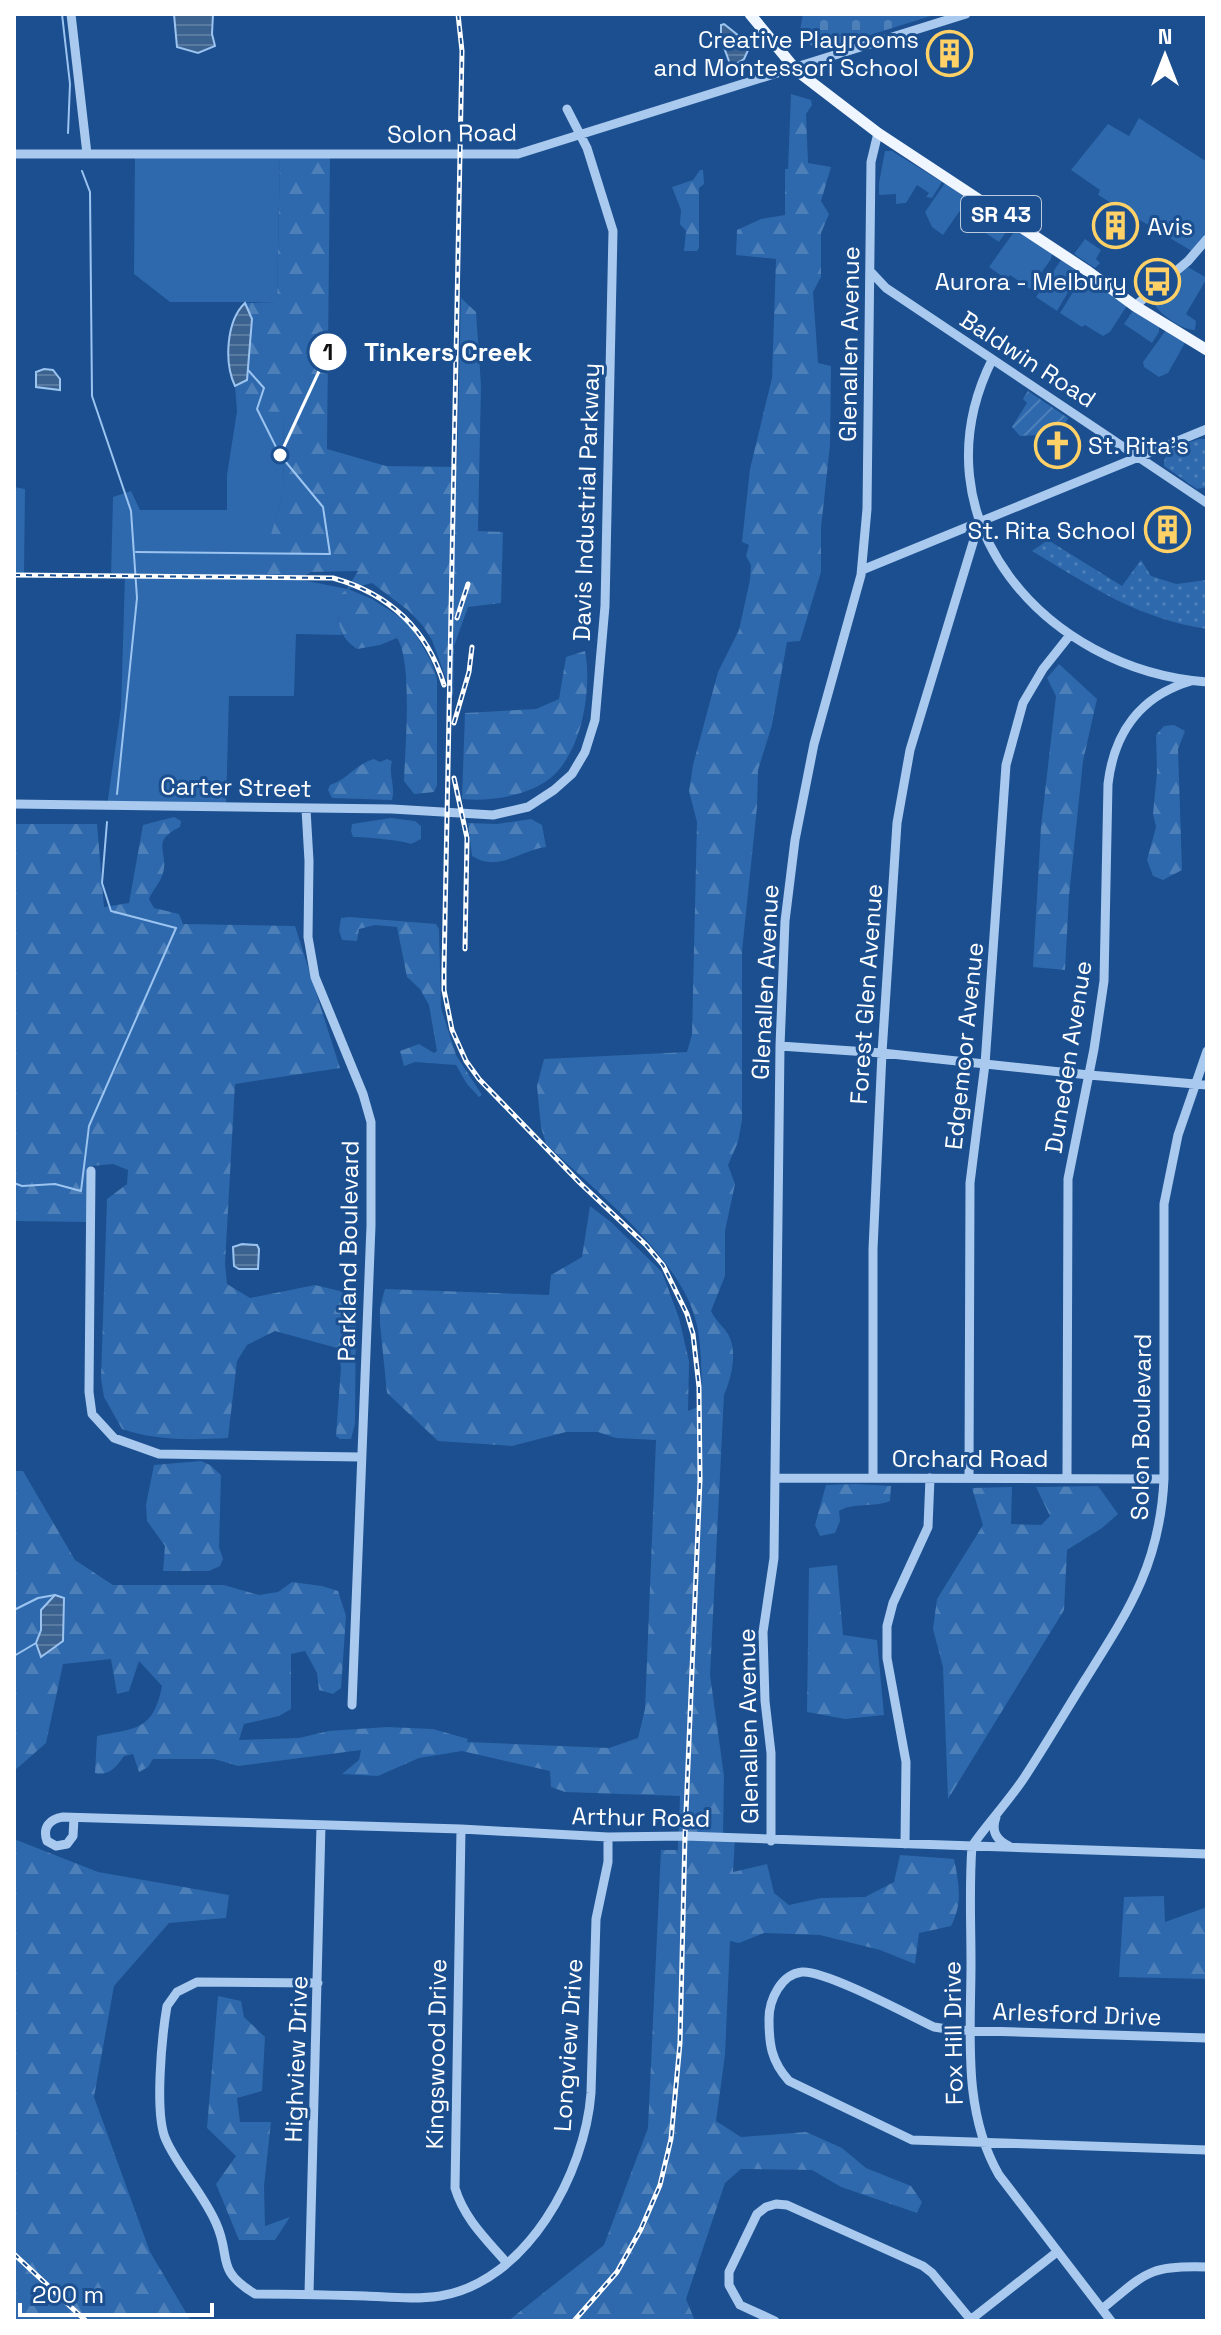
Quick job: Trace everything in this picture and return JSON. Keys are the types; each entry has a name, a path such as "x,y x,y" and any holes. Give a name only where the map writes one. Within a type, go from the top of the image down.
{"main road":[{"name":"SR 43","path":"750,14 793,67 878,133 1135,306 1207,350"}],"street":[{"path":"71,14 87,154"},
{"name":"Solon Road","path":"14,154 518,154 966,14"},
{"name":"Davis Industrial Parkway","path":"458,812 493,815 528,807 554,790 572,774 585,752 595,720 605,606 613,231 582,136 567,109"},
{"name":"Glenallen Avenue","path":"771,1841 771,1753 765,1701 763,1632 774,1558 780,1046 785,921 795,840 814,744 862,570 867,509 871,162 878,133"},
{"path":"1135,306 1173,274 1207,239"},
{"name":"Baldwin Road","path":"870,271 886,288 1207,503"},
{"path":"992,360 975,401 968,432 967,464 979,523 997,557 1041,611 1070,635 1106,657 1130,667 1207,682"},
{"path":"862,570 1207,429"},
{"name":"Forest Glen Avenue","path":"873,1478 873,1249 897,823 910,750 979,523"},
{"name":"Edgemoor Avenue","path":"969,1477 970,1183 985,1064 1006,765 1023,703 1070,635"},
{"name":"Duneden Avenue","path":"1067,1477 1068,1179 1104,981 1111,758 1121,736 1137,714 1174,686 1191,681"},
{"name":"Carter Street","path":"14,804 458,812"},
{"name":"Parkland Boulevard","path":"306,809 308,937 315,977 363,1094 371,1122 371,1226 352,1705"},
{"path":"780,1046 1202,1084"},
{"name":"Solon Boulevard","path":"972,1846 1023,1779 1134,1601 1158,1537 1164,1479 1164,1204 1178,1135 1202,1084 1207,1051"},
{"path":"91,1171 89,1392 92,1414 114,1438 159,1454 361,1457"},
{"name":"Orchard Road","path":"776,1478 1164,1479"},
{"path":"905,1844 906,1762 887,1658 887,1626 898,1590 928,1527 930,1478"},
{"path":"997,1813 994,1833 998,1840 1016,1849"},
{"name":"Arthur Road","path":"74,1818 1207,1854"},
{"name":"Highview Drive","path":"309,2294 321,1825"},
{"name":"Kingswood Drive","path":"461,1829 455,2188 469,2220 506,2262"},
{"name":"Longview Drive","path":"318,1983 197,1982 177,1992 167,2006 162,2061 161,2114 164,2136 218,2226 224,2260 230,2274 255,2294 410,2298 441,2296 466,2288 506,2262 535,2232 562,2196 583,2143 589,2119 596,1919 608,1862 608,1837"},
{"name":"Fox Hill Drive","path":"972,1846 971,2031 975,2115 999,2175 1111,2321"},
{"name":"Arlesford Drive","path":"984,2143 912,2140 789,2081 779,2071 769,2048 769,2008 773,1996 791,1976 803,1972 825,1976 934,2027 971,2031 1207,2038"},
{"path":"984,2143 1207,2150"},
{"path":"775,2321 740,2305 729,2285 729,2272 757,2214 776,2204 787,2205 923,2266 970,2320 1057,2252"},
{"path":"1102,2309 1156,2269 1207,2267"}],"green space":[{"path":"803,14 937,14 819,51 799,36"},
{"path":"791,94 811,100 812,105 806,114 808,163 831,167 821,201 829,214 821,233 821,277 813,292 818,363 831,366 830,445 821,528 821,572 800,641 787,642 772,725 758,770 742,951 742,1120 738,1142 728,1165 735,1184 725,1231 725,1276 711,1311 728,1334 733,1352 731,1374 724,1395 710,1675 724,1776 723,1838 735,1839 733,1872 767,1864 774,1893 789,1905 821,1898 865,1897 894,1882 900,1855 954,1859 959,1893 951,1926 919,1933 915,1964 880,1950 820,1935 764,1933 739,1943 730,1941 725,2055 716,2121 741,2137 806,2132 842,2148 866,2168 911,2186 922,2202 917,2213 841,2187 812,2170 741,2169 725,2183 686,2299 695,2321 508,2321 604,2245 648,2128 661,1850 678,1850 680,1796 565,1792 551,1787 550,1771 462,1751 419,1758 378,1776 342,1774 359,1760 361,1750 238,1766 214,1759 153,1759 148,1767 139,1772 133,1754 124,1756 109,1772 95,1773 97,1736 141,1725 154,1712 162,1686 139,1661 129,1691 117,1694 111,1659 63,1664 46,1743 14,1771 14,1471 23,1471 75,1560 113,1585 224,1585 259,1595 278,1592 292,1582 338,1591 346,1616 341,1688 333,1694 319,1690 317,1673 305,1651 291,1654 291,1709 279,1716 244,1724 239,1740 299,1738 329,1731 387,1727 433,1729 468,1739 467,1742 609,1748 638,1738 645,1709 656,1440 616,1438 598,1432 566,1432 512,1446 438,1441 387,1393 380,1307 385,1289 549,1295 551,1275 582,1257 590,1206 662,1272 679,1318 689,1361 688,1411 702,1405 699,1336 694,1314 683,1290 630,1222 546,1144 537,1086 544,1059 687,1052 692,1034 697,822 689,791 718,672 739,630 750,580 751,565 746,556 749,545 742,542 750,469 772,378 776,259 736,255 737,230 761,219 785,215 785,169 788,169","holes":["41,1610 64,1633 42,1656 36,1643 41,1630"]},
{"path":"1139,118 1207,162 1207,234 1195,253 1098,195 1100,190 1071,170 1108,124 1129,136"},
{"path":"885,151 892,151 942,182 932,198 926,197 929,193 917,185 906,203 896,204 896,194 879,195"},
{"path":"135,154 280,154 277,302 170,302 134,274"},
{"path":"280,154 330,155 327,449 386,466 457,467 461,298 476,312 481,386 478,531 503,532 501,603 468,607 454,646 453,698 432,640 409,611 372,583 348,589 372,599 409,623 431,661 437,679 437,785 434,792 414,794 404,781 407,685 397,638 357,649 342,633 339,596 358,571 259,576 283,493 284,412 237,411 235,386 247,380 252,319 245,303 277,302"},
{"path":"703,170 704,184 699,188 699,248 697,251 684,251 686,231 680,224 681,210 672,187 693,180"},
{"path":"945,183 968,199 943,235 932,227 925,212"},
{"path":"970,202 1009,228 999,242 960,216"},
{"path":"1016,229 1052,254 1030,289 1010,275 1006,279 989,267"},
{"path":"1085,239 1101,250 1096,259 1100,263 1095,268 1074,254"},
{"path":"1061,260 1078,275 1057,311 1036,297"},
{"path":"1188,267 1207,278 1186,314 1196,321 1195,330 1172,321 1154,304 1156,295"},
{"path":"1083,276 1128,304 1110,332 1103,336 1060,313"},
{"path":"1134,309 1159,326 1152,343 1124,324"},
{"path":"1166,330 1185,343 1168,373 1159,377 1144,367 1143,362"},
{"path":"1028,391 1068,418 1065,424 1050,423 1039,435 1020,436 1012,427 1027,403 1023,399"},
{"path":"237,411 284,411 283,493 260,575 304,576 303,580 347,589 338,617 342,635 296,634 294,696 229,696 226,808 107,806 121,708 125,576 111,576 113,497 131,491 140,510 227,510 227,475"},
{"path":"1199,439 1207,439 1207,487 1197,489 1164,466 1171,451"},
{"path":"14,487 25,489 24,575 14,575"},
{"path":"1048,540 1122,586 1141,560 1151,576 1176,584 1207,580 1207,629 1159,618 1137,609 1032,551"},
{"path":"585,651 587,681 583,716 565,762 546,781 524,792 486,799 462,799 465,713 536,709 559,699 566,657"},
{"path":"1059,664 1097,699 1083,761 1065,970 1033,967 1041,827 1056,696 1047,678"},
{"path":"1174,725 1185,731 1178,749 1182,870 1163,880 1153,876 1147,860 1156,827 1153,814 1157,772 1156,735 1164,726"},
{"path":"374,759 392,761 392,800 332,798 328,790 330,785"},
{"path":"174,817 181,821 180,827 170,832 163,843 164,868 149,899 154,908 179,914 183,924 295,926 340,1068 235,1084 225,1264 227,1284 250,1298 315,1285 356,1295 355,1424 351,1439 336,1436 341,1367 337,1348 275,1331 247,1345 237,1361 228,1438 161,1438 122,1429 104,1397 101,1378 107,1199 127,1184 128,1170 113,1164 91,1166 91,1222 14,1221 14,824 97,824 104,907 129,903 143,825"},
{"path":"391,818 415,821 421,826 421,839 411,844 353,837 352,824"},
{"path":"531,819 542,825 546,847 500,861 481,861 472,856 468,823 497,824"},
{"path":"341,918 436,924 439,929 441,1008 456,1055 482,1095 479,1097 467,1084 456,1065 415,1062 404,1066 400,1051 419,1044 434,1053 437,1051 429,1005 420,989 407,977 397,927 375,925 359,929 357,941 342,940 339,930"},
{"path":"201,1461 221,1475 219,1547 223,1559 220,1566 209,1571 163,1571 165,1546 147,1521 146,1505 154,1465"},
{"path":"826,1485 891,1486 890,1501 839,1511 840,1521 835,1533 820,1536 815,1525"},
{"path":"1098,1486 1118,1514 1067,1550 1064,1610 948,1799 943,1667 933,1629 937,1599 983,1525 972,1488 1012,1487 1011,1524 1041,1525 1050,1516 1036,1487"},
{"path":"837,1565 843,1635 877,1640 884,1715 845,1719 807,1712 809,1568"},
{"path":"14,1839 98,1872 229,1895 226,1918 169,1923 114,1986 94,2097 150,2252 191,2321 14,2321"},
{"path":"1164,1896 1165,1922 1207,1907 1207,1979 1119,1977 1124,1897"},
{"path":"218,1996 241,2001 244,2017 265,2037 262,2091 237,2098 240,2122 271,2122 264,2186 265,2226 290,2217 275,2240 239,2240 216,2184 236,2156 207,2128"}],"shaded area":[{"path":"174,14 213,14 215,46 198,53 177,47"},
{"path":"724,24 749,48 744,59 734,65 730,64 721,39 721,25"},
{"path":"245,303 252,319 247,380 235,386 229,366 229,343 234,320"},
{"path":"53,370 60,379 60,390 36,387 36,372"},
{"path":"257,1245 258,1269 234,1266 233,1247"},
{"path":"55,1595 64,1598 63,1641 41,1657 36,1643 41,1630 41,1610"}],"waterway":[{"path":"62,14 70,84 68,133"},
{"path":"82,171 90,192 92,396 131,511 137,598 117,794"},
{"path":"136,552 330,554 323,507 280,455 257,409 264,388 248,370"},
{"path":"14,1183 22,1186 55,1184 81,1191 89,1126 176,928 111,911 102,883 107,822"},
{"path":"14,1610 38,1598 55,1595"},
{"path":"14,1656 36,1643"}],"railway":[{"path":"458,14 462,51 444,990 452,1030 466,1061 479,1079 663,1265 687,1314 693,1334 699,1387 700,1480 680,2043 671,2139 660,2185 641,2229 617,2272 574,2321"},
{"path":"14,575 333,578 372,594 404,616 428,647 444,685"},
{"path":"457,618 468,584"},
{"path":"454,723 469,672 472,647"},
{"path":"454,778 467,838 465,949"},
{"path":"14,2254 86,2321"}],"place":[{"name":"Creative Playrooms and Montessori School","path":"950,53"},
{"name":"Avis","path":"1116,226"},
{"name":"Aurora - Melbury","path":"1158,281"},
{"name":"St. Rita's","path":"1057,445"},
{"name":"Tinkers Creek","path":"280,455"},
{"name":"St. Rita School","path":"1167,530"}]}
